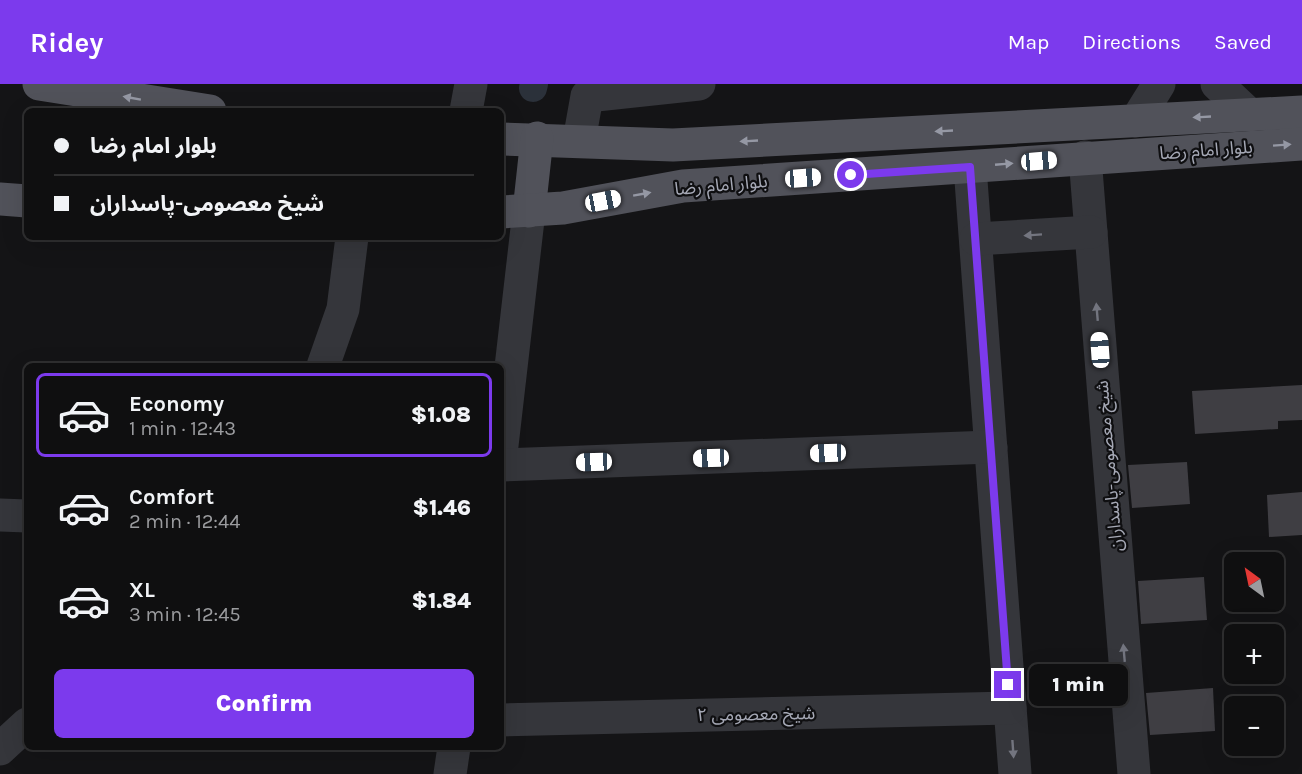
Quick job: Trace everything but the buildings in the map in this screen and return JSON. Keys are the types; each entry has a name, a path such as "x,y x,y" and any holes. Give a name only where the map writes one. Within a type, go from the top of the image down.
{"main road":[{"path":"39,84 191,108"},
{"name":"بلوار امام رضا","path":"504,139 537,138 673,145 1302,111"},
{"path":"515,212 537,138"},
{"name":"بلوار امام رضا","path":"515,212 563,208 683,186 1302,144"},
{"path":"0,199 24,201"}],"street":[{"path":"467,108 471,84"},
{"path":"579,141 589,90 699,84"},
{"path":"1136,121 1159,84"},
{"path":"1217,84 1250,115"},
{"name":"شیخ معصومی-پاسداران","path":"1085,157 1134,774"},
{"path":"970,167 1015,774"},
{"path":"504,402 515,212"},
{"path":"976,239 1091,232"},
{"path":"323,363 343,309 352,240"},
{"path":"504,465 991,447"},
{"path":"0,515 24,516"},
{"name":"شیخ معصومی ٢","path":"504,720 1010,708"},
{"path":"0,749 24,727"},
{"path":"450,774 454,750"}],"waterway":[{"path":"533,88 534,84"}],"route":[{"path":"851,175 970,167 1008,685"}]}
